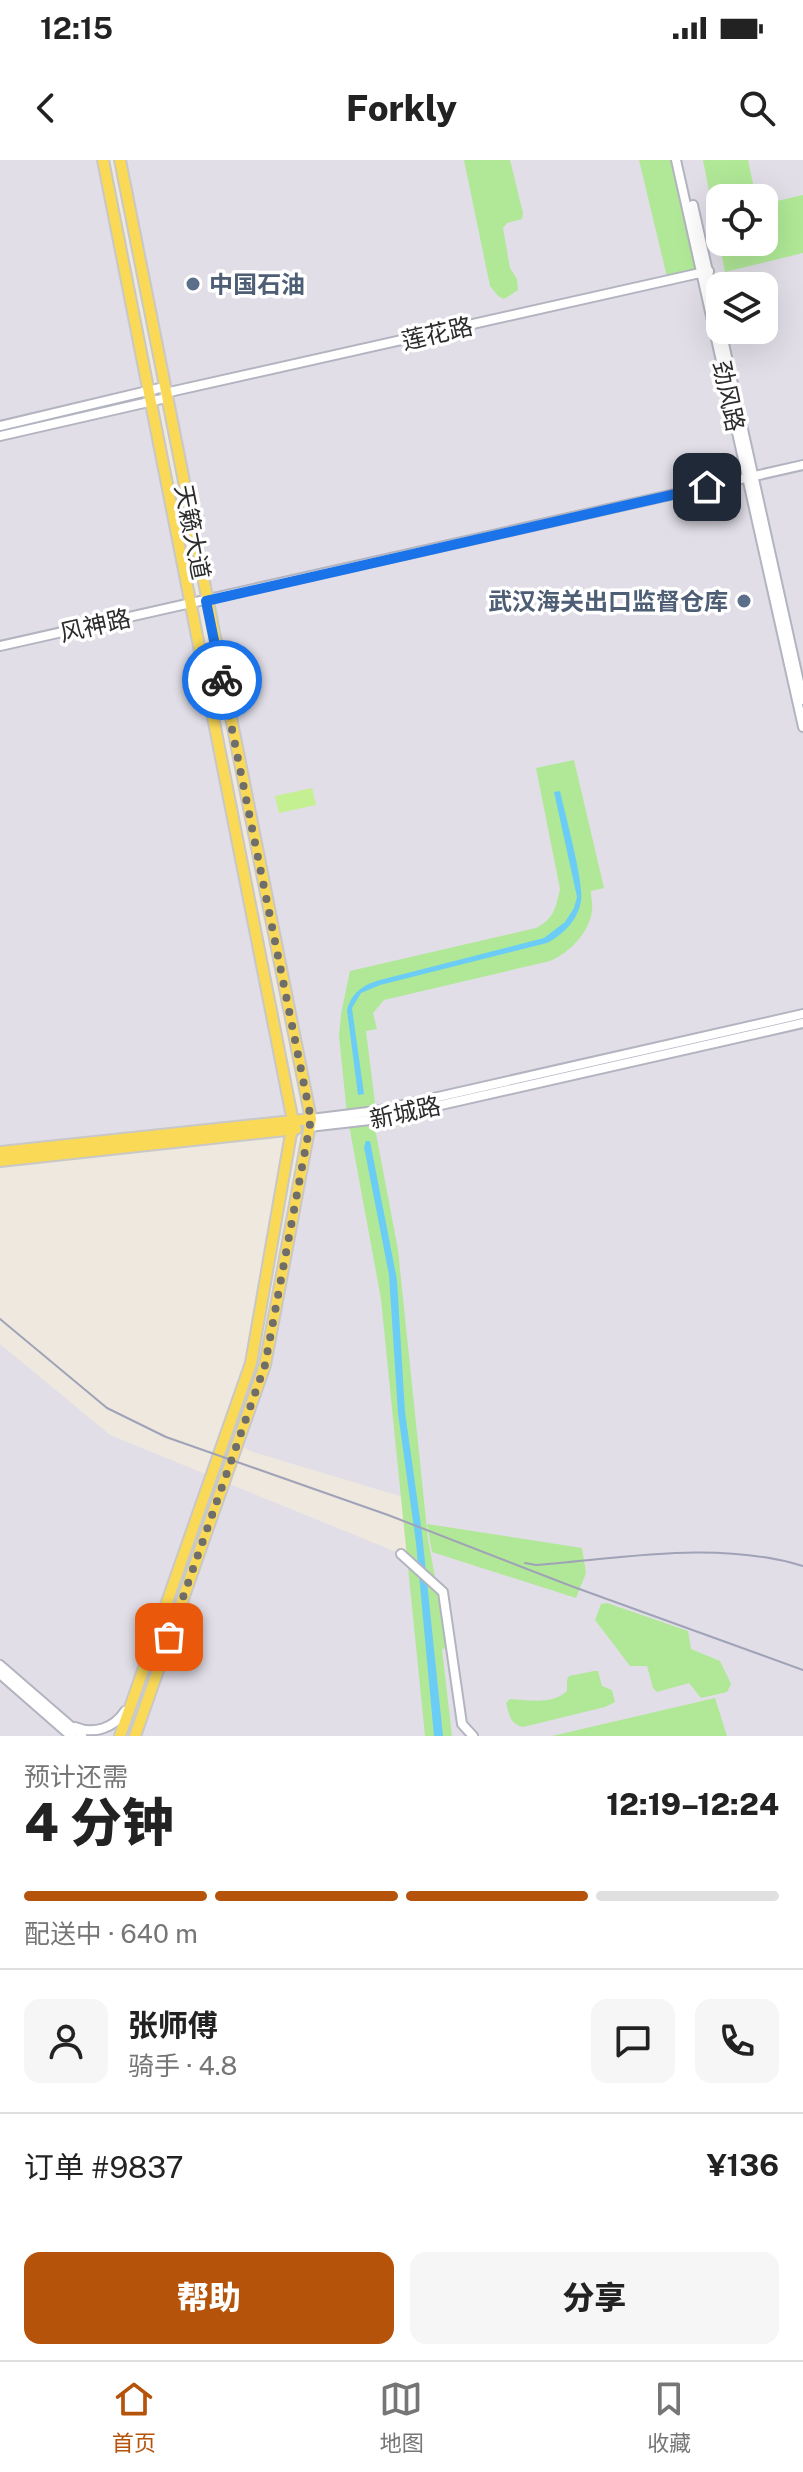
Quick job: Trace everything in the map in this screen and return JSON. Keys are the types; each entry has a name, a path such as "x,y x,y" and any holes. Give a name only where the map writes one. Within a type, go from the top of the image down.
{"main road":[{"name":"天籁大道","path":"103,160 293,1126 251,1363 120,1736"},
{"name":"天籁大道","path":"120,160 310,1123 265,1365 135,1736"},
{"name":"新城路","path":"0,1161 310,1123"},
{"name":"新城路","path":"0,1152 293,1126"}],"street":[{"name":"劲风路","path":"679,160 706,272"},
{"name":"莲花路","path":"0,426 165,393 706,272"},
{"name":"劲风路","path":"721,344 803,727"},
{"name":"劲风路","path":"723,344 749,478 803,700"},
{"name":"莲花路","path":"0,436 150,396"},
{"name":"风神路","path":"0,646 803,465"},
{"name":"新城路","path":"310,1123 389,1108 803,1014"},
{"name":"新城路","path":"310,1123 379,1119 803,1023"},
{"path":"401,1554 443,1592 462,1724 473,1736"},
{"path":"0,1665 82,1736"},
{"path":"0,1674 71,1736"},
{"path":"66,1722 80,1730 109,1727 121,1718 132,1700"}],"shaded area":[{"path":"0,160 103,160 149,391 0,426"},
{"path":"119,160 803,160 803,1736 0,1736 0,1344 110,1435 401,1554 409,1561 428,1539 423,1503 237,1445 265,1365 311,1119"},
{"path":"152,401 293,1122 0,1152 0,436"}],"green space":[{"path":"464,160 510,160 523,213 522,219 507,223 503,228 510,268 517,279 518,290 504,299 490,286"},
{"path":"639,160 676,160 703,272 668,281"},
{"path":"703,160 748,160 753,184 708,184"},
{"path":"803,195 803,253 725,272 722,256 778,256 778,201"},
{"path":"574,760 604,888 591,891 592,911 582,934 564,953 550,961 384,1000 373,1013 377,1029 366,1031 376,1111 372,1112 398,1250 428,1539 448,1648 442,1649 452,1736 425,1736 381,1299 347,1114 339,1036 341,1014 350,971 536,928 547,921 560,889 536,768"},
{"path":"312,788 316,805 279,813 275,796"},
{"path":"427,1524 582,1548 586,1573 576,1598 432,1552"},
{"path":"607,1603 688,1631 691,1649 720,1661 731,1684 727,1692 701,1698 689,1683 657,1692 647,1666 630,1666 595,1620 601,1604"},
{"path":"598,1671 602,1686 612,1690 615,1702 523,1727 511,1718 506,1703 510,1699 540,1701 554,1698 567,1691 569,1676"},
{"path":"715,1698 727,1736 552,1736"}],"water":[{"path":"560,791 581,892 579,908 573,920 547,943 380,985 361,993 352,1008 364,1094 358,1095 347,1010 359,990 380,980 544,938 565,922 577,897 554,792"},
{"path":"366,1141 370,1141 397,1280 405,1412 422,1533 443,1736 434,1736 416,1543 398,1413 389,1275 364,1147"}],"railway":[{"path":"0,1319 107,1408 166,1437 388,1515 571,1586 803,1670"},
{"path":"525,1563 536,1565 704,1552 770,1558 803,1566"}],"way so far":[{"path":"169,1637 265,1365 311,1119 222,680"}],"place":[{"name":"中国石油","path":"193,284"},
{"name":"武汉海关出口监督仓库","path":"744,601"}],"route":[{"path":"222,680 206,601 707,487"}]}
